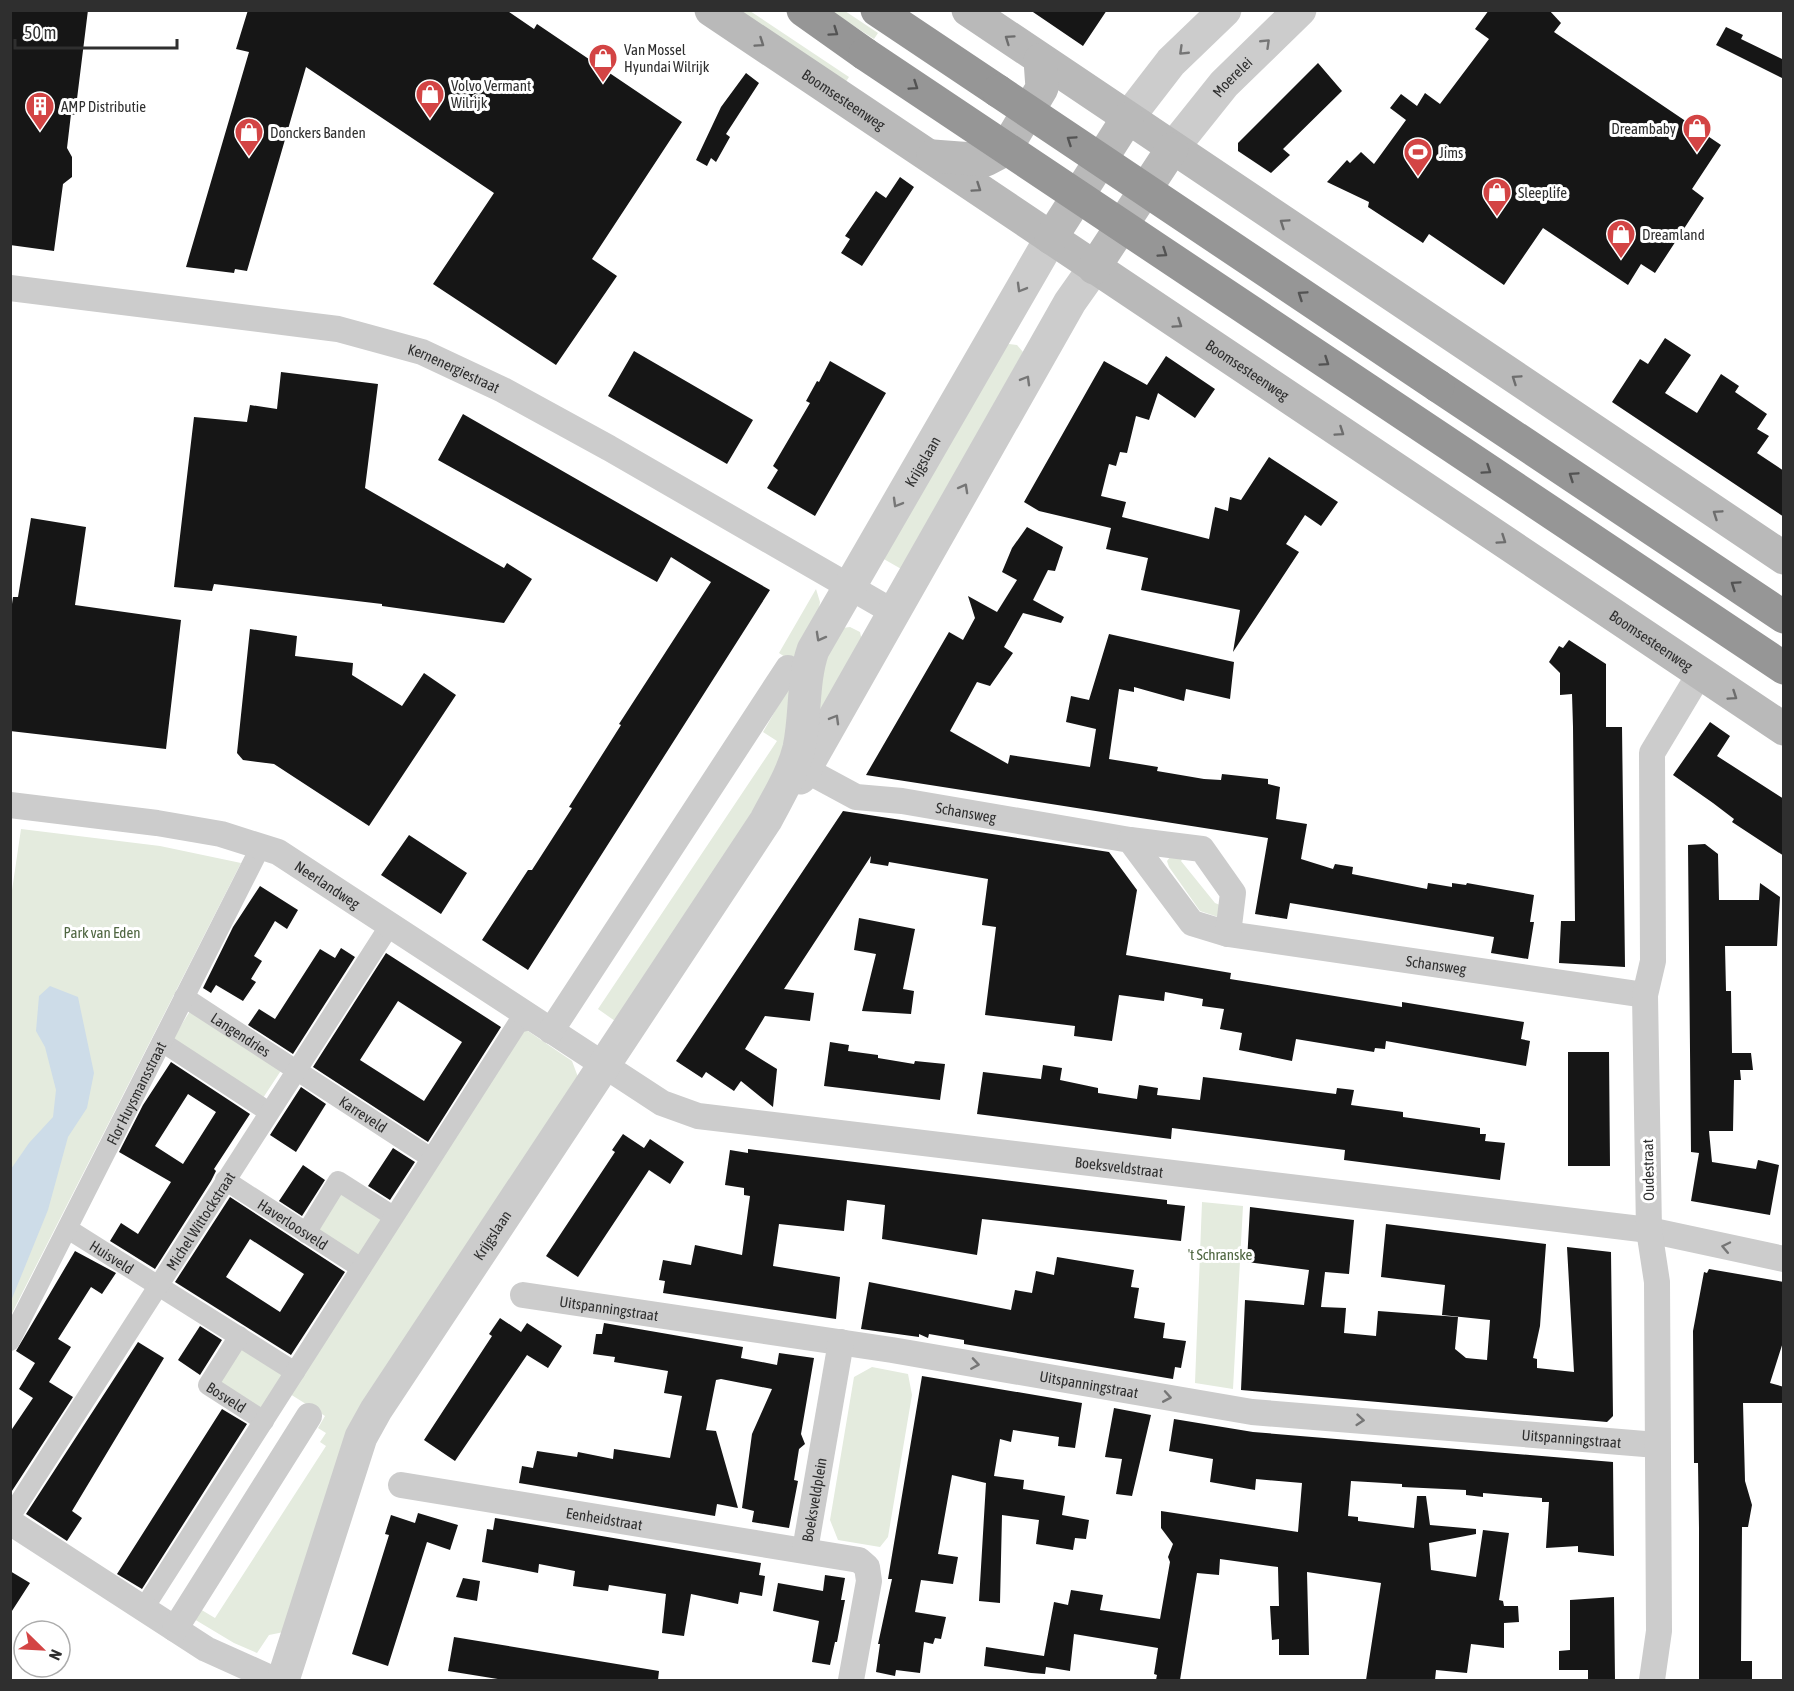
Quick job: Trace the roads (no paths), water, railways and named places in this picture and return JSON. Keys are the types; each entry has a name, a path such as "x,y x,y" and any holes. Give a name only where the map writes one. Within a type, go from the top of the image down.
{"highway":[{"path":"803,10 865,54 1784,669"},
{"path":"883,14 1784,617"}],"main road":[{"name":"Boomsesteenweg","path":"711,10 1784,729"},
{"path":"968,10 1784,558"},
{"path":"928,155 964,160 986,160 1005,150 1042,88 1044,79 1040,60"},
{"name":"Krijgslaan","path":"1051,238 1127,118"},
{"name":"Krijgslaan","path":"1094,268 1172,149"}],"street":[{"path":"1127,118 1172,62 1225,10"},
{"name":"Moerelei","path":"1172,149 1224,84 1300,10"},
{"name":"Krijgslaan","path":"766,820 788,776 798,748 807,668 813,650 1051,238"},
{"name":"Krijgslaan","path":"283,1680 362,1437 376,1410 766,820 806,770 1070,303 1094,268"},
{"name":"Kernenergiestraat","path":"10,288 338,329 422,352 503,390 600,442 895,613"},
{"path":"144,1608 518,1023 542,1025 788,668"},
{"name":"Oudestraat","path":"1652,1680 1659,1631 1656,1282 1649,1230 1645,995 1653,962 1652,753 1700,673"},
{"name":"Schansweg","path":"806,770 856,797 902,801 1130,840 1202,849 1233,893 1228,934"},
{"name":"Neerlandweg","path":"10,805 157,823 221,834 278,852 603,1065"},
{"name":"Schansweg","path":"1130,840 1192,923 1228,934 1645,995"},
{"name":"Flor Huysmansstraat","path":"10,1341 261,846"},
{"name":"Michel Wittockstraat","path":"10,1517 157,1284 390,925"},
{"name":"Langendries","path":"184,997 297,1070"},
{"path":"162,1042 269,1112"},
{"name":"Boeksveldstraat","path":"603,1065 662,1103 698,1116 1201,1174 1649,1230 1784,1259"},
{"name":"Karreveld","path":"297,1070 431,1158"},
{"name":"Haverloosveld","path":"225,1180 361,1268"},
{"path":"306,1233 338,1181 393,1216"},
{"name":"Huisveld","path":"68,1229 157,1284"},
{"path":"157,1284 295,1372"},
{"name":"Uitspanningstraat","path":"523,1295 917,1354 1252,1412 1657,1445"},
{"name":"Bosveld","path":"239,1336 208,1385 264,1421"},
{"name":"Boeksveldplein","path":"841,1342 806,1550 859,1560 867,1566 869,1581 851,1680"},
{"path":"175,1629 309,1416"},
{"name":"Eenheidstraat","path":"401,1485 806,1550"},
{"path":"10,1522 221,1657 275,1680"}],"water":[{"path":"50,986 78,997 94,1073 87,1108 68,1137 48,1210 11,1301 11,1169 29,1143 53,1117 56,1090 45,1047 36,1031 39,996"}],"place":[{"name":"Van Mossel Hyundai Wilrijk","path":"603,84"},
{"name":"Volvo Vermant Wilrijk","path":"430,120"},
{"name":"AMP Distributie","path":"40,132"},
{"name":"Dreambaby","path":"1697,154"},
{"name":"Donckers Banden","path":"249,158"},
{"name":"Jims","path":"1418,178"},
{"name":"Sleeplife","path":"1497,218"},
{"name":"Dreamland","path":"1621,260"}],"park label":[{"name":"Park van Eden","path":"102,932"},
{"name":"'t Schranske","path":"1220,1254"}]}
